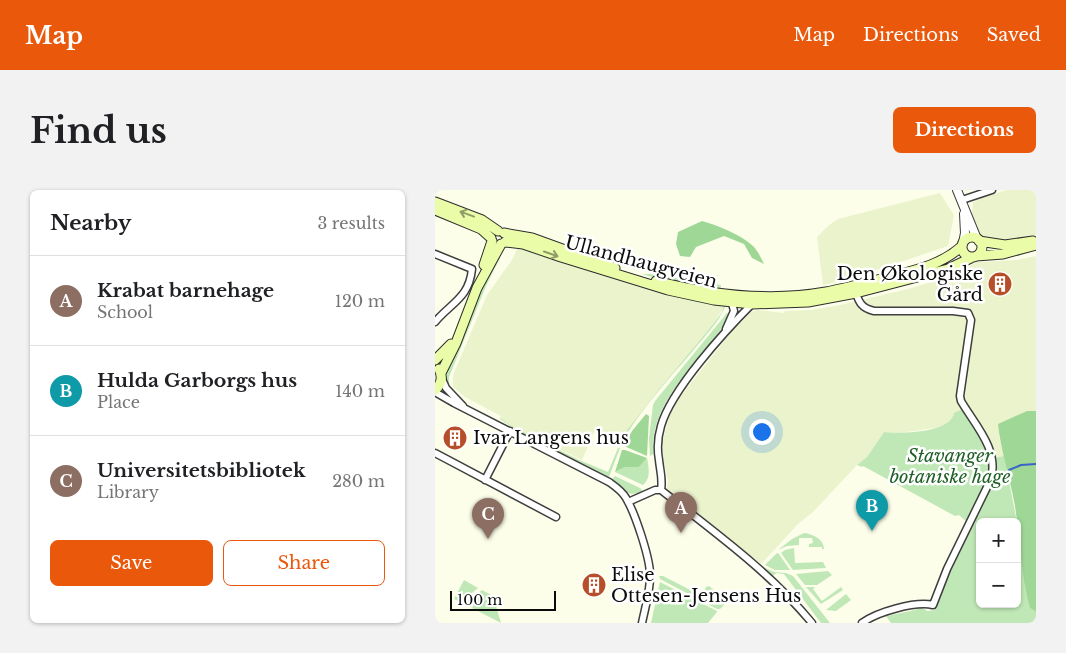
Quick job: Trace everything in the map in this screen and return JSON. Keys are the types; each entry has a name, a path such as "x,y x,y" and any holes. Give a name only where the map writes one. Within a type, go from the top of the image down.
{"main road":[{"path":"435,202 482,220 499,238"},
{"path":"435,210 499,238"},
{"name":"Ullandhaugveien","path":"499,238 526,236 627,272 692,289 746,296 776,297 855,290 930,266 949,257 963,245"},
{"path":"435,391 439,386 439,372 456,343 457,336 499,238"},
{"name":"Ullandhaugveien","path":"499,238 668,290 732,303 752,304 809,302 948,269 975,256 1003,254 1036,245"},
{"path":"978,240 981,249 975,256 965,254 963,245 969,238 978,240 1005,246 1036,240"},
{"path":"435,360 443,354 457,336"}],"street":[{"path":"957,190 978,240"},
{"path":"962,200 992,190"},
{"path":"962,200 965,221 963,245"},
{"path":"435,254 472,268 469,281 462,296 435,322"},
{"path":"855,290 862,305 874,311 968,313 971,320 960,396 961,401 985,439 994,467 991,479 947,569 933,605 923,603 883,611 871,616 862,623"},
{"path":"723,334 733,316 732,303"},
{"path":"661,490 663,480 658,458 658,442 666,411 678,391 723,334 752,304"},
{"path":"439,372 446,388 464,407"},
{"path":"435,391 454,403 609,482 621,491 628,502 643,541 650,571 642,623"},
{"path":"485,480 510,432"},
{"path":"435,453 556,517"},
{"path":"628,502 655,490 661,490 759,568 796,604 812,623"}],"green space":[{"path":"1006,190 1036,190 1036,235 1000,242 985,238 977,231 972,214 973,203 979,199"},
{"path":"940,193 954,215 948,246 847,280 823,285 817,237 829,225 838,219"},
{"path":"702,221 729,231 748,242 756,250 764,264 752,258 744,244 724,236 696,247 690,257 680,256 676,244 678,232"},
{"path":"518,247 724,305 710,328 656,393 624,436 618,442 613,442 594,432 588,441 588,446 582,460 512,426 500,419 501,416 465,397 453,387 453,375 487,295 512,260"},
{"path":"497,256 500,258 486,286 449,377 449,388 446,383 445,373"},
{"path":"1036,256 1036,411 1027,411 999,436 1004,456 994,458 954,415 951,421 943,427 899,433 884,432 867,457 857,465 813,512 799,523 761,564 669,493 662,443 669,417 680,397 740,321 742,322 751,312 758,310 784,313 785,311 811,310 840,305 908,289 948,277 977,262 1017,260"},
{"path":"642,274 721,285 720,291 675,284"},
{"path":"724,305 726,305 723,311 715,323 645,408 621,444 613,442 618,442 656,393 710,328 722,312"},
{"path":"727,313 730,315 727,322 679,382 665,404 656,427 653,440 653,454 650,456 649,438 655,401"},
{"name":"Stavanger botaniske hage","path":"963,409 994,458 1004,456 1016,518 976,518 976,608 1021,608 1021,548 1030,608 1036,612 1036,623 891,623 886,616 921,607 927,611 935,610 967,522 959,515 955,516 863,466 857,465 867,457 884,432 924,431 944,425 951,420 954,413"},
{"path":"1027,411 1036,411 1036,612 1030,608 1027,596 1021,554 1021,518 1016,518 998,424"},
{"path":"646,414 649,416 647,456 624,446 632,431"},
{"path":"500,418 579,460 608,472 618,448 620,448 609,477 518,431"},
{"path":"622,450 647,458 639,467 625,467 615,472"},
{"path":"647,458 648,476 643,485 615,472 625,467 639,467"},
{"path":"615,476 643,491 629,493 612,479"},
{"path":"804,533 818,538 824,549 822,547 809,547 809,544 813,543 812,538 799,538 799,545 787,546 778,550 792,539"},
{"path":"794,548 795,563 823,562 826,568 793,570 781,553"},
{"path":"777,553 790,570 775,570 765,565"},
{"path":"763,567 774,572 786,573 793,576 830,623 821,623 784,574 776,573 773,576"},
{"path":"828,571 832,575 817,585 805,585 796,574"},
{"path":"659,576 663,576 702,596 706,587 709,586 728,601 720,609 717,609 660,579"},
{"path":"464,580 478,588 461,602 454,599"},
{"path":"660,582 717,612 708,623 651,623"},
{"path":"806,587 815,587 813,589 822,601 841,587 843,590 821,604"},
{"path":"482,590 493,596 501,623 472,608 475,602 465,603"},
{"path":"846,594 851,600 836,611 826,610"}],"waterway":[{"path":"1009,470 1021,465 1036,464"}],"place":[{"name":"Den Økologiske Gård","path":"1000,284"},
{"name":"Ivar Langens hus","path":"455,438"},
{"name":"Hulda Garborgs hus","path":"872,531"},
{"name":"Krabat barnehage","path":"681,533"},
{"name":"Universitetsbibliotek","path":"488,539"},
{"name":"Elise Ottesen-Jensens Hus","path":"594,585"}]}
